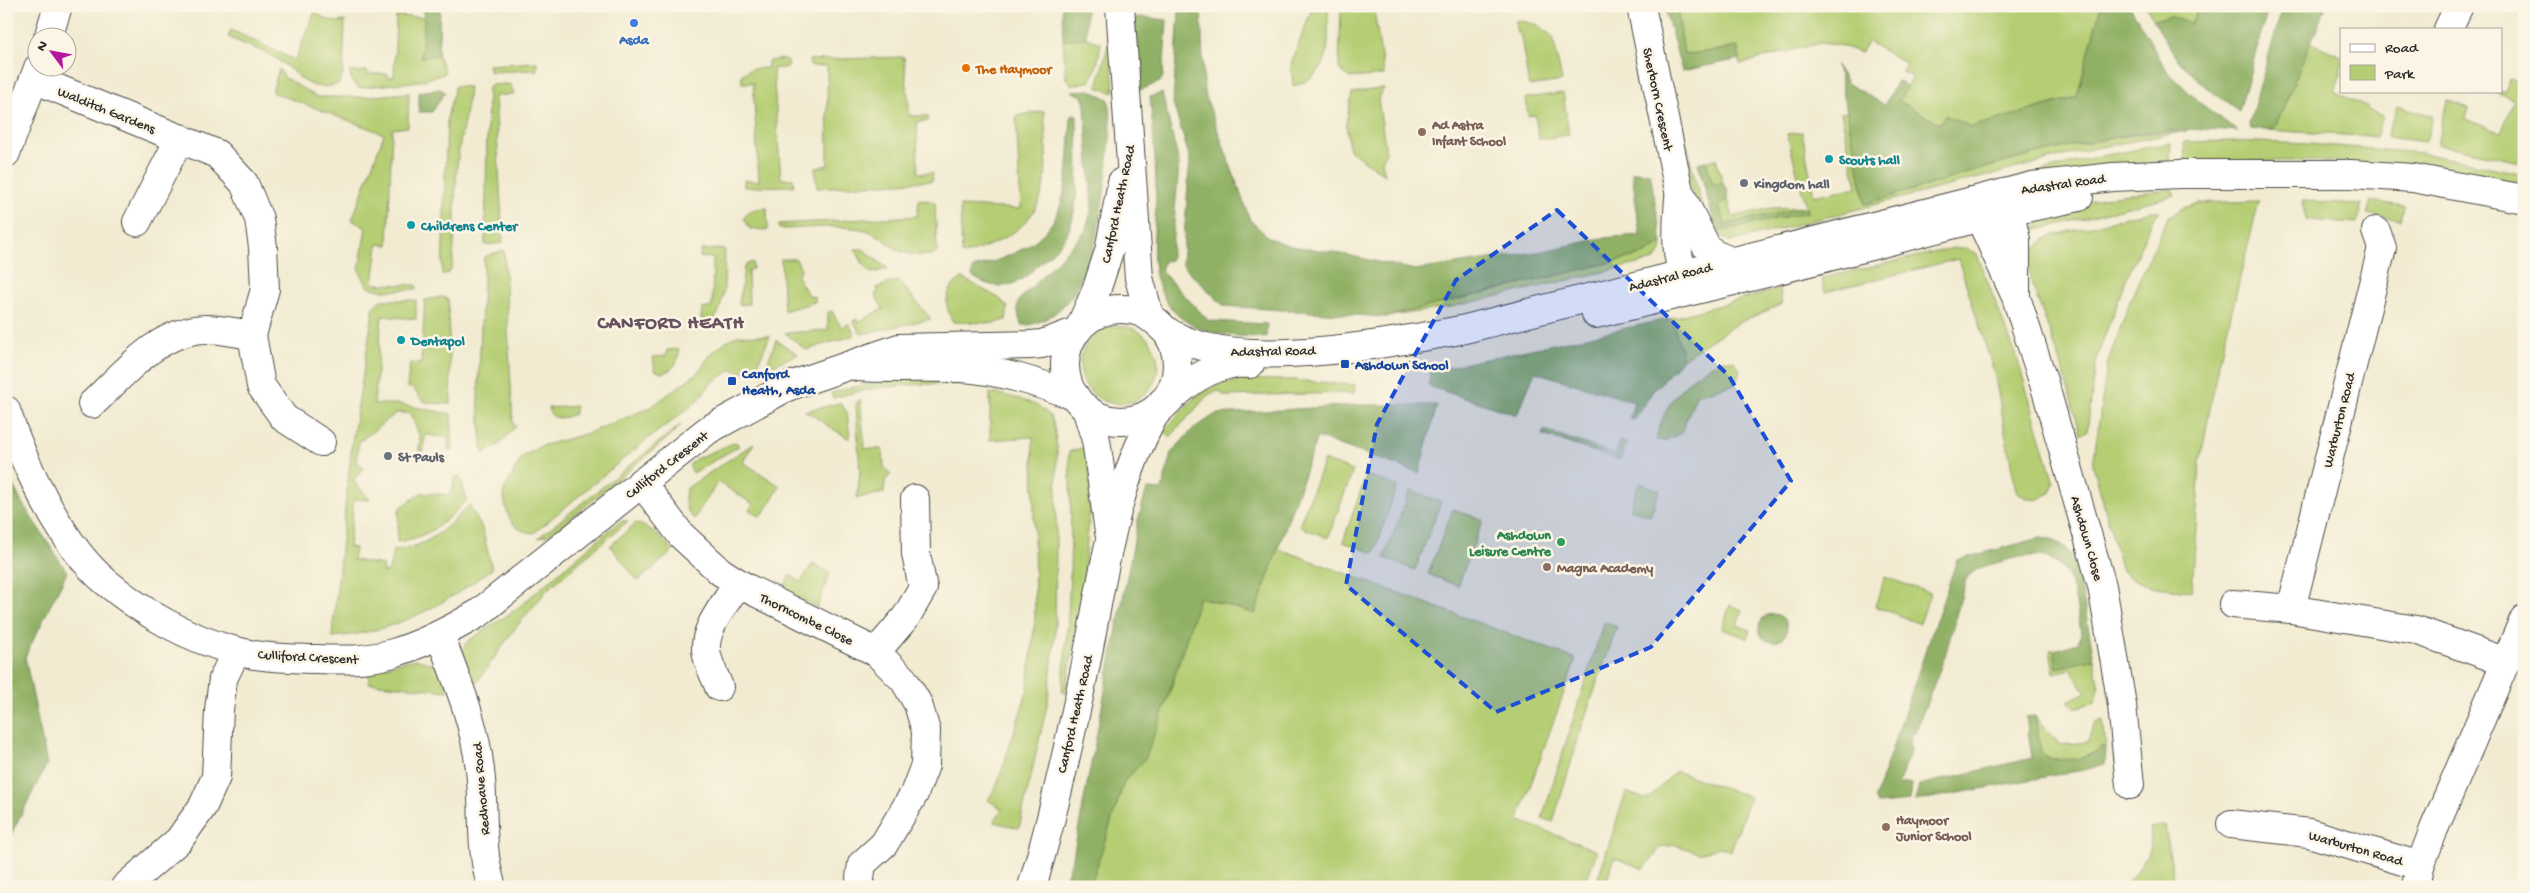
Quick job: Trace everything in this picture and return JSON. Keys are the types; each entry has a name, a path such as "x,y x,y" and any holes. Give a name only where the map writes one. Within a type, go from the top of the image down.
{"street":[{"path":"51,28 58,6"},
{"name":"Canford Heath Road","path":"1120,6 1139,278 1156,322"},
{"name":"Sherborn Crescent","path":"1641,6 1679,192 1684,275"},
{"path":"2448,28 2459,6"},
{"path":"6,153 34,78"},
{"name":"Walditch Gardens","path":"47,78 217,154 244,183 259,218 265,289 252,335 261,386 284,418 321,442"},
{"name":"Canford Heath Road","path":"1078,329 1096,291 1109,250 1130,136"},
{"path":"138,222 180,138"},
{"name":"Adastral Road","path":"1175,377 1186,370 1199,366 1228,364 1328,364 1370,360 1448,346 1731,260 2007,202 2180,174 2351,174 2412,178 2524,199"},
{"name":"Sherborn Crescent","path":"1679,192 1700,235 1714,254 1731,260"},
{"path":"2007,202 2016,240 2016,298"},
{"path":"1975,209 2016,298"},
{"name":"Adastral Road","path":"1156,322 1188,342 1220,351 1284,352 1369,346 1461,330 1684,275 1818,250 1850,252 1975,209"},
{"name":"Warburton Road","path":"2291,609 2382,248 2376,231"},
{"name":"Sherborn Crescent","path":"1684,275 1700,235"},
{"name":"Ashdown Close","path":"2016,298 2046,390 2102,586 2122,705 2130,785"},
{"path":"1158,408 1170,391 1175,377 1176,360 1174,348 1156,322 1135,312 1114,310 1098,314 1078,329 1068,349 1065,364 1067,379 1080,402 1104,418 1125,421 1145,415 1158,408 1183,387 1228,364"},
{"path":"92,404 141,358 172,336 205,329 252,335"},
{"name":"Culliford Crescent","path":"6,410 24,460 47,503 77,551 105,582 178,629 236,651 281,658 354,661 393,653 440,636 479,613 708,430 787,387 899,348 1030,346 1042,344 1078,329"},
{"name":"Culliford Crescent","path":"851,366 896,370 962,368 1036,382 1080,402"},
{"name":"Canford Heath Road","path":"1080,402 1096,440 1110,539"},
{"name":"Canford Heath Road","path":"1032,887 1044,848 1084,674 1110,539 1139,445 1158,408"},
{"name":"Thorncombe Close","path":"641,482 681,535 703,557 738,583 876,652 904,680 918,704 926,731 925,765 914,794 884,844 862,864 860,878"},
{"path":"876,652 906,617 923,588 916,554 915,499"},
{"path":"719,687 706,651 707,639 710,630 738,583"},
{"path":"2233,604 2291,609 2416,630 2506,662"},
{"name":"Warburton Road","path":"2231,824 2263,815 2318,835 2418,876 2434,829 2524,619"},
{"name":"Redhoave Road","path":"440,636 473,725 480,771 486,868 492,887"},
{"path":"125,887 179,840 203,806 216,777 219,710 223,679 236,651"}],"highlighted area":[{"path":"1557,210 1729,376 1791,481 1651,647 1496,712 1346,585 1377,424 1456,280"}],"green space":[{"path":"425,6 440,6 438,56 444,69 444,74 420,81 359,88 353,83 349,72 367,71 367,74 388,74 388,77 394,77 396,16 423,17"},
{"path":"425,6 440,6 438,56 421,57"},
{"path":"1062,6 1086,6 1086,38 1063,40"},
{"path":"1193,6 1201,6 1204,92 1250,220 1269,238 1291,246 1333,252 1415,270 1544,251 1602,238 1640,235 1632,172 1650,173 1662,243 1645,254 1385,317 1224,306 1182,265 1190,159 1173,103 1179,11"},
{"path":"1313,6 1328,6 1328,44 1326,55 1323,65 1316,74 1307,81 1293,86 1291,64"},
{"path":"1341,6 1369,6 1374,11 1384,75 1350,78 1339,69"},
{"path":"1664,6 1677,6 1684,55 1738,47 1740,59 1682,71"},
{"path":"1677,6 2101,6 2077,97 1971,127 1945,115 1940,124 1899,101 1913,77 1902,72 1906,63 1868,42 1861,53 1839,45 1820,43 1740,64 1738,47 1684,55"},
{"path":"2101,6 2130,6 2167,71 2200,103 2238,131 2192,129 2097,140 2002,163 1865,204 1840,76 1836,65 1847,83 1885,105 1897,81 1907,86 1899,101 1940,124 1945,115 1971,127 2077,97"},
{"path":"2146,6 2199,6 2191,24 2170,16 2153,20"},
{"path":"2199,6 2269,6 2239,111 2207,88 2178,60 2153,20 2170,16 2191,24"},
{"path":"2283,6 2326,6 2274,130 2251,129 2249,124"},
{"path":"315,11 329,20 336,22 345,21 343,74 339,84 319,87 312,85 275,58 228,37 231,30 295,60"},
{"path":"1140,17 1167,20 1163,76 1160,82 1138,91 1134,19"},
{"path":"1518,20 1538,25 1553,37 1562,81 1529,86 1521,37 1517,33 1515,22"},
{"path":"1110,37 1114,93 1097,87"},
{"path":"1086,38 1101,43 1098,61 1091,81 1072,85 1066,79 1063,40"},
{"path":"2310,42 2340,56 2340,77 2334,91 2368,107 2367,110 2383,116 2376,137 2251,129 2274,129"},
{"path":"904,57 910,116 928,116 928,121 917,122 918,173 933,173 932,181 817,188 815,168 828,165 827,66 810,66 809,60"},
{"path":"784,59 787,61 788,67 773,69 781,179 793,179 794,186 744,187 744,180 759,181 753,83 742,83 741,75 751,69 768,68 768,61"},
{"path":"537,62 537,70 490,72 488,65"},
{"path":"2524,66 2524,163 2437,144 2447,100 2469,108 2466,119 2501,133 2514,100 2495,92 2505,92 2510,79 2517,81"},
{"path":"279,69 285,78 317,97 361,97 409,93 408,127 392,129 388,245 378,244 373,284 416,285 417,289 383,291 368,287 359,270 366,228 352,220 384,134 272,92"},
{"path":"490,85 511,85 514,94 495,96 503,243 485,245 488,88"},
{"path":"455,86 469,87 457,167 452,268 448,273 442,275 447,118"},
{"path":"1384,88 1378,99 1386,152 1382,161 1385,175 1349,150 1346,123 1352,93"},
{"path":"440,89 445,92 432,112 419,112 419,92"},
{"path":"1090,90 1108,99 1111,124 1101,210 1091,255 1083,277 1072,296 1057,311 1039,322 1021,325 1017,307 1019,300 1085,232 1092,209 1085,105 1082,96 1071,91"},
{"path":"1162,93 1179,163 1171,260 1164,261 1161,271 1209,321 1267,324 1266,337 1226,335 1192,325 1178,315 1167,302 1159,284 1154,262 1156,185 1150,97"},
{"path":"1563,93 1569,135 1539,139 1535,115 1528,116 1526,98"},
{"path":"2398,106 2433,116 2426,142 2386,137"},
{"path":"1044,111 1046,164 1044,185 1038,204 1028,219 1012,233 991,245 962,255 960,206 1021,209 1016,116"},
{"path":"1847,112 1865,204 2024,157 2105,139 2187,131 2095,148 1730,242 1717,232 1698,163 1716,159 1733,217 1771,208 1806,207 1787,134 1802,132 1814,196 1857,187 1841,113"},
{"path":"1074,114 1077,115 1077,194 1071,224 1066,236 1031,272 1017,282 1010,285 996,286 980,281 972,276 973,268 1005,257 1028,246 1045,232 1056,216 1063,197 1067,174 1071,117"},
{"path":"1680,116 1707,228 1698,223 1676,117"},
{"path":"2231,141 2310,144 2422,153 2524,174 2524,190 2336,161 2185,161 2184,142"},
{"path":"2171,143 2170,161 1994,184 2096,157"},
{"path":"1706,161 1713,184 1723,184 1728,190 1726,201 1719,206 1725,224 1806,207 1807,212 1717,232 1698,163"},
{"path":"2172,189 2175,195 2045,228 2034,229 2044,218 2059,210 2077,204 2118,195"},
{"path":"919,199 935,202 937,252 932,255 900,251 882,238 866,230 842,227 779,229 779,224 917,216"},
{"path":"2259,201 2216,375 2200,463 2192,591 2146,584 2122,571 2093,465 2107,364 2132,296 2168,217 2184,208 2199,203"},
{"path":"2302,201 2362,204 2357,223 2306,220"},
{"path":"2371,201 2404,206 2401,220 2367,214"},
{"path":"767,208 768,230 750,229 744,219 745,215 753,210"},
{"path":"2151,211 2160,211 2152,221 2124,284 2097,357 2087,431 2081,435 2060,360 2030,279 2031,259 2036,248 2051,236"},
{"path":"1662,243 1661,251 1655,260 1451,307 1385,317 1645,254"},
{"path":"1954,248 1965,248 1977,254 2018,361 2054,483 2050,493 2036,500 2026,498 2016,491 1994,372 1958,259 1825,292 1822,278"},
{"path":"725,249 724,288 720,307 712,323 704,322 701,319 702,309 712,307 713,258 700,257 701,250"},
{"path":"855,249 863,249 888,269 871,273 865,267"},
{"path":"504,250 513,424 516,426 500,444 483,454 478,397 484,257"},
{"path":"781,259 796,259 801,269 797,276 808,295 815,297 815,302 784,311"},
{"path":"753,262 753,269 748,270 749,304 739,305 744,268 747,264"},
{"path":"962,278 999,298 1008,307 1006,320 995,323 953,322 948,310 947,298 952,287"},
{"path":"898,280 931,319 861,334 853,321 857,319 858,322 883,309 875,294 879,292 876,288"},
{"path":"1779,289 1782,304 1736,324 1683,359 1672,318"},
{"path":"442,297 448,299 451,404 425,402 414,390 407,387 410,363 421,364 425,300"},
{"path":"381,300 416,300 416,319 382,316 374,404 398,404 451,414 453,451 448,451 448,437 425,435 423,451 419,451 420,437 410,413 396,413 359,442 356,461 364,469 353,480 370,500 354,499 349,547 355,548 353,560 383,565 382,572 386,572 390,568 393,550 404,549 425,542 444,529 469,505 482,528 492,569 455,595 416,615 376,630 332,637 352,442 374,306"},
{"path":"832,311 841,327 849,324 855,335 806,350 785,333 828,330 828,312"},
{"path":"1672,318 1683,359 1653,391 1634,420 1629,419 1634,402 1535,372 1517,415 1428,386 1431,371"},
{"path":"1119,326 1134,329 1147,337 1155,350 1158,365 1155,380 1147,393 1134,401 1119,404 1104,401 1091,393 1083,380 1080,365 1083,350 1091,337 1104,329"},
{"path":"738,335 770,336 755,370 748,372 731,370 713,382 693,405 645,441 534,533 526,532 514,525 508,514 503,492 522,457 541,446 589,433 651,407 697,373 711,354 726,341"},
{"path":"776,340 798,354 765,369"},
{"path":"679,349 677,362 672,368 661,373 655,370 653,357 666,356 667,350"},
{"path":"1723,360 1734,361 1740,370 1735,384 1696,395 1681,433 1664,441 1656,440 1665,413 1679,391 1710,366"},
{"path":"953,377 997,387 935,384 895,386 833,398 831,393 877,383"},
{"path":"1243,380 1294,380 1355,385 1354,393 1224,396 1220,391 1209,394 1170,437 1164,431 1196,397 1218,385"},
{"path":"990,393 1026,401 1043,410 1053,422 1057,446 1055,634 1048,701 1019,828 994,822 1002,809 988,800 997,785 1028,689 1035,618 1033,437 990,440"},
{"path":"860,399 865,449 881,449 884,467 891,474 885,481 884,493 857,498 860,473 856,404"},
{"path":"840,403 847,412 850,439 805,411"},
{"path":"1359,405 1437,405 1419,473 1317,437 1255,614 1199,597 1167,701 1145,759 1124,782 1090,887 1063,887 1073,857 1138,520 1147,489 1162,490 1171,453 1193,429 1216,414"},
{"path":"576,406 574,414 562,418 552,415 548,408"},
{"path":"682,424 560,527 548,535 538,538"},
{"path":"1544,430 1615,454 1620,441 1627,443 1620,460 1542,435"},
{"path":"736,442 739,446 693,473 689,465 695,459"},
{"path":"754,443 743,462 780,486 761,517 749,510 753,504 718,482 694,519 686,505 685,496 687,488"},
{"path":"1088,446 1091,498 1083,583 1066,693 1062,692 1070,572 1069,452"},
{"path":"1324,460 1353,471 1328,538 1299,526"},
{"path":"6,471 22,503 67,572 25,657 47,764 6,844"},
{"path":"1366,475 1397,486 1374,553 1343,542"},
{"path":"456,476 460,477 467,500 451,516 428,533 397,542 399,509 421,493 450,495"},
{"path":"1639,483 1660,490 1650,516 1630,509"},
{"path":"1410,490 1441,502 1415,570 1384,558"},
{"path":"1453,509 1483,520 1458,586 1428,574"},
{"path":"620,521 628,521 547,590 513,631 478,681 468,684 462,657 468,641 514,611"},
{"path":"636,523 657,534 673,551 638,581 610,546"},
{"path":"2040,538 2062,545 2077,564 2094,659 2057,668 2054,650 2078,643 2081,633 2070,581 2054,561 2042,557 2025,556 1978,569 1966,579 1945,656 1915,733 1910,734 1911,750 1898,784 1912,784 1910,801 1878,804 1875,798 1957,560"},
{"path":"1277,548 1576,659 1518,820 1597,851 1584,887 1090,887 1124,782 1145,759 1167,701 1199,597 1255,614"},
{"path":"813,563 830,573 817,608 782,590 790,575 801,582"},
{"path":"1885,577 1930,593 1920,624 1875,606"},
{"path":"1730,605 1742,610 1737,625 1750,630 1747,638 1722,629"},
{"path":"1773,614 1783,618 1787,628 1783,638 1773,642 1763,638 1759,628 1763,618"},
{"path":"1604,622 1617,627 1585,717 1553,822 1542,818"},
{"path":"2050,650 2054,650 2057,668 2094,659 2099,689 2095,702 2075,708 2068,701 2086,692 2070,669 2054,673"},
{"path":"415,659 429,663 439,669 445,677 448,691 369,683 368,670"},
{"path":"2035,716 2060,745 2087,742 2095,722 2103,720 2106,749 2101,747 2089,755 2076,759 2048,758 2041,751"},
{"path":"2035,716 2041,751 2048,758 2076,759 2089,755 2101,747 2106,749 2105,764 2083,770 1915,801 1919,785 2032,758 2026,717"},
{"path":"1676,771 1750,797 1731,851 1721,847 1699,853 1675,845 1661,847 1644,869 1615,858 1604,887 1595,887 1626,792 1645,799 1649,798"},
{"path":"2165,825 2175,887 2122,887 2134,875 2148,852 2151,836 2150,828"}],"place":[{"name":"Asda","path":"634,23"},
{"name":"The Haymoor","path":"966,68"},
{"name":"Ad Astra Infant School","path":"1422,132"},
{"name":"Scouts hall","path":"1829,159"},
{"name":"Kingdom hall","path":"1744,183"},
{"name":"Childrens Center","path":"411,225"},
{"name":"Dentapol","path":"401,340"},
{"name":"Ashdown School","path":"1345,364"},
{"name":"Canford Heath, Asda","path":"732,381"},
{"name":"St Pauls","path":"388,456"},
{"name":"Ashdown Leisure Centre","path":"1561,542"},
{"name":"Magna Academy","path":"1547,567"},
{"name":"Haymoor Junior School","path":"1886,827"}],"district":[{"name":"CANFORD HEATH","path":"671,321"}]}
